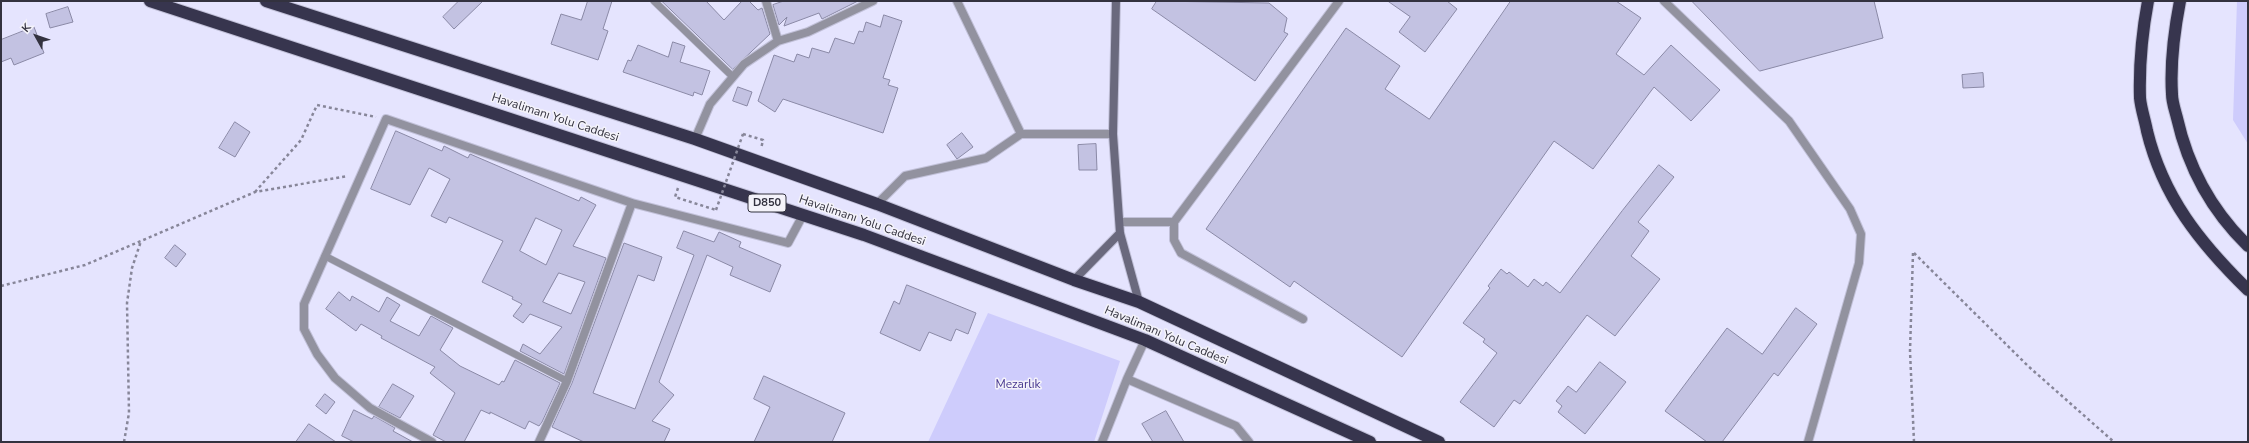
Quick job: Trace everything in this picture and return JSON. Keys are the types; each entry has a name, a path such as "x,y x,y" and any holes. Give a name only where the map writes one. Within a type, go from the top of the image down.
{"highway":[{"name":"Havalimanı Yolu Caddesi","path":"150,1 803,215 1145,340 1370,442"},
{"name":"Havalimanı Yolu Caddesi","path":"266,1 696,139 877,204 1074,280 1139,302 1439,442"},
{"path":"2148,1 2141,40 2140,99 2154,159 2177,208 2216,258 2248,290"},
{"path":"2180,1 2172,43 2172,96 2184,148 2204,191 2239,238 2248,246"}],"street":[{"path":"766,1 778,41"},
{"path":"696,139 710,104 732,76 744,64 778,41 808,32 873,1"},
{"path":"957,1 1021,134"},
{"path":"1116,1 1113,134 1120,233 1139,302"},
{"path":"1303,320 1181,253 1174,240 1174,222 1339,1"},
{"path":"1664,1 1789,121 1850,209 1862,234 1859,263 1808,442"},
{"path":"432,442 370,408 335,378 317,354 304,329 304,304 386,119 632,203 788,242 803,215"},
{"path":"877,204 905,176 986,158 1021,134 1113,134"},
{"path":"539,442 567,381 632,203"},
{"path":"1120,222 1174,222"},
{"path":"1074,280 1120,233"},
{"path":"1102,442 1127,379 1145,340"},
{"path":"1127,379 1236,426 1249,442"}],"lane":[{"path":"654,1 732,76"},
{"path":"325,256 567,381"}],"path":[{"path":"255,192 301,140 317,105 386,119"},
{"path":"684,175 675,197 716,210 742,134 764,140 757,161"},
{"path":"1,286 85,265 255,192 343,178 364,171"},
{"path":"124,442 129,413 127,303 132,268 141,241"},
{"path":"1914,442 1910,351 1914,253 2028,366 2114,442"}],"green space":[{"path":"2237,1 2248,1 2248,144 2233,120"},
{"name":"Mezarlık","path":"988,313 1120,361 1094,442 928,442"}],"building":[{"path":"459,1 483,1 454,29 443,17"},
{"path":"588,1 612,1 603,29 608,31 598,60 551,44 561,14 581,20"},
{"path":"662,1 706,1 724,20 742,1 749,1 758,10 762,8 770,34 733,69"},
{"path":"784,1 858,1 822,19 819,13 784,26 787,17 779,25 773,5"},
{"path":"1157,1 1269,3 1287,18 1284,32 1288,34 1255,81 1152,9"},
{"path":"1388,1 1447,1 1457,9 1425,52 1399,32 1410,17"},
{"path":"1511,1 1616,1 1641,18 1616,54 1644,75 1671,45 1720,90 1691,121 1654,87 1593,169 1554,141 1402,357 1294,281 1290,287 1206,229 1346,28 1400,66 1385,89 1429,119"},
{"path":"1692,1 1874,1 1883,38 1760,71"},
{"path":"68,7 73,22 50,28 46,14"},
{"path":"884,15 902,21 883,78 890,80 888,85 898,88 883,133 783,99 775,112 758,101 774,55 794,62 797,54 809,58 812,48 829,53 835,38 854,44 859,31 863,32 866,22 880,27"},
{"path":"34,27 44,53 14,65 11,58 1,62 1,40"},
{"path":"673,42 685,46 680,62 710,71 702,95 694,92 693,96 623,72 628,60 631,61 638,45 668,57"},
{"path":"1983,73 1984,87 1963,88 1962,75"},
{"path":"738,87 752,92 747,106 733,101"},
{"path":"235,122 250,132 235,157 219,148"},
{"path":"396,131 442,151 444,146 468,158 470,154 579,201 581,197 596,205 573,246 606,258 564,374 520,351 523,344 540,354 562,327 530,314 523,323 513,316 522,304 512,299 513,297 482,282 503,241 449,217 446,223 431,216 450,179 429,168 410,205 371,189","holes":["536,218 562,230 546,265 520,251","559,273 585,282 571,314 543,302"]},
{"path":"962,133 973,147 957,159 947,145"},
{"path":"1096,144 1097,170 1079,170 1078,145"},
{"path":"1659,165 1674,177 1638,222 1649,231 1631,256 1660,279 1615,336 1587,315 1520,404 1514,400 1494,427 1460,402 1497,353 1483,342 1485,339 1463,323 1490,288 1488,286 1501,269 1507,274 1509,272 1528,287 1534,279 1543,286 1546,282 1560,293"},
{"path":"684,231 714,242 719,232 741,242 739,247 781,265 770,292 730,275 733,267 707,255 659,382 674,395 652,421 670,429 664,442 584,442 552,427 572,383 624,243 662,257 654,281 638,275 593,393 635,409 694,255 677,248"},
{"path":"175,245 186,254 176,267 165,258"},
{"path":"907,285 976,313 968,334 956,329 951,341 929,332 920,351 880,333 894,301 899,304"},
{"path":"339,292 350,301 352,296 379,312 387,297 400,305 390,321 419,336 431,316 453,328 440,350 460,366 499,385 502,381 504,382 515,360 560,383 542,422 539,426 529,421 525,429 490,412 490,414 481,410 464,442 446,442 433,435 455,393 430,373 435,367 381,338 382,336 361,324 356,331 326,309"},
{"path":"1796,308 1817,324 1778,376 1774,373 1722,442 1707,442 1665,411 1727,328 1762,354"},
{"path":"1600,362 1626,382 1585,434 1558,412 1562,406 1556,401 1568,386 1576,392"},
{"path":"764,376 845,413 832,442 754,442 770,407 754,399"},
{"path":"393,384 414,396 400,418 379,407"},
{"path":"325,394 335,402 326,414 316,406"},
{"path":"354,410 372,419 374,416 395,428 393,431 413,442 354,442 342,436"},
{"path":"1166,411 1184,442 1153,442 1142,424"},
{"path":"309,424 336,442 296,442"}]}
